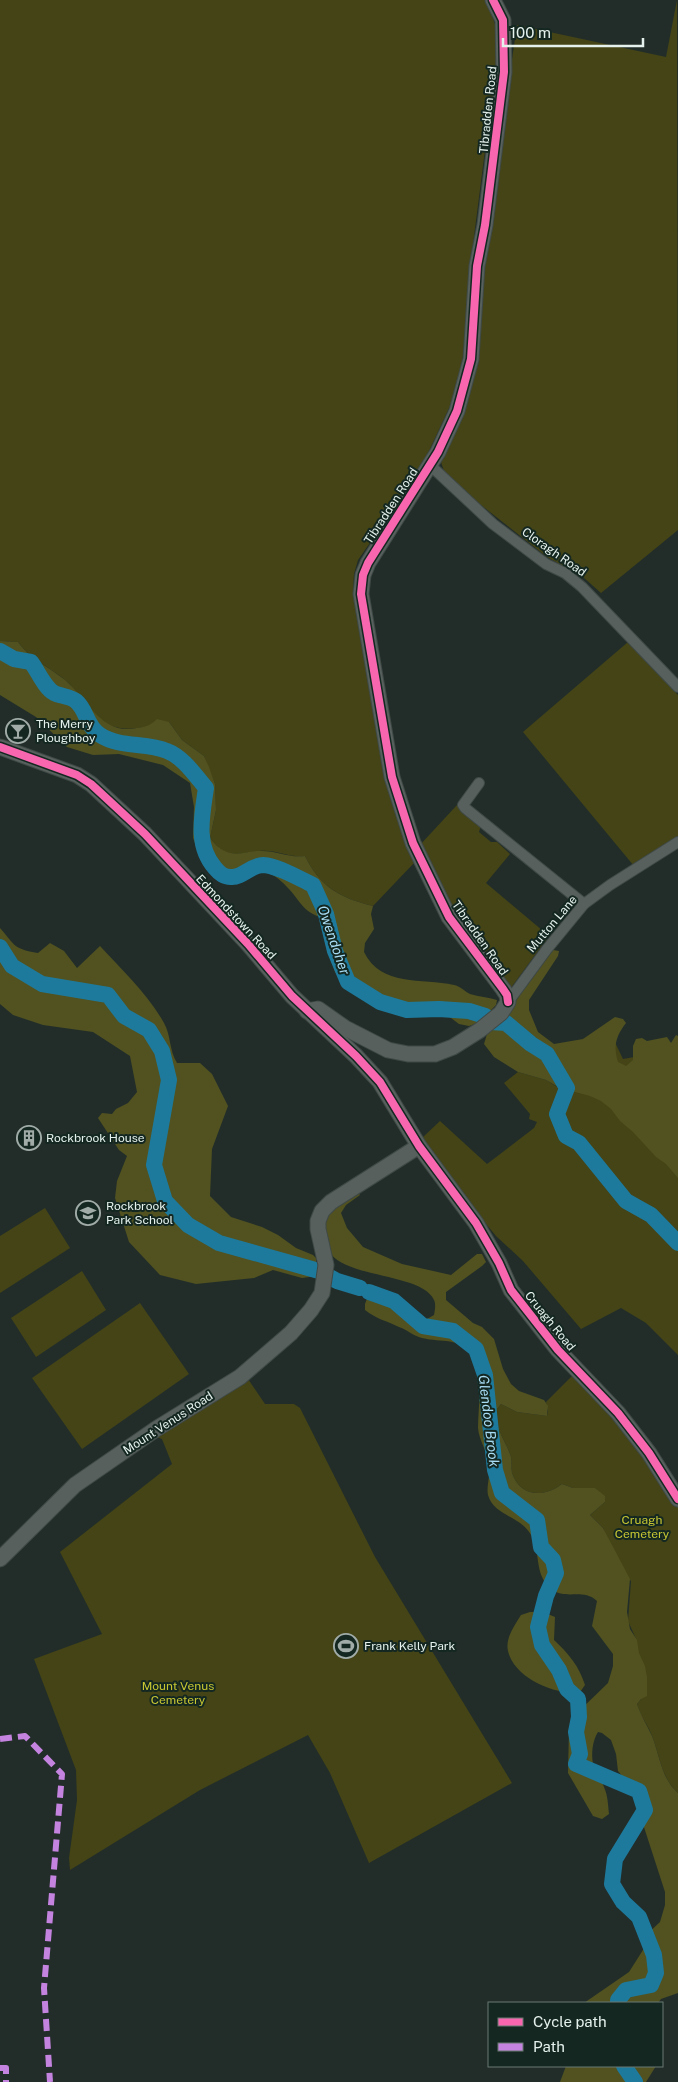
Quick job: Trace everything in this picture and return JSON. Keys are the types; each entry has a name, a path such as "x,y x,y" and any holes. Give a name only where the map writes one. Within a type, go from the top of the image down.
{"street":[{"name":"Tibradden Road","path":"493,0 503,20 504,72 485,225 477,266 471,359 454,418 431,466 368,563 363,575 361,594 392,777 413,843 449,917 507,995 504,1007"},
{"name":"Cloragh Road","path":"431,466 493,524 546,564 564,573 582,586 678,687"},
{"name":"Edmondstown Road","path":"0,747 77,775 91,784 145,834 307,1011 356,1056 380,1082 419,1146"},
{"path":"479,783 464,801 463,805 465,808 584,904"},
{"name":"Mutton Lane","path":"504,1007 547,949 584,904 610,885 678,842"},
{"path":"307,1011 312,1009 318,1010 344,1028 388,1050 408,1054 435,1054 453,1047 480,1030 504,1007"},
{"name":"Mount Venus Road","path":"0,1559 75,1485 156,1429 240,1377 291,1333 319,1299 325,1280 326,1265 318,1229 318,1220 322,1211 331,1202 419,1146"},
{"name":"Cruagh Road","path":"419,1146 476,1223 499,1263 511,1290 558,1350 618,1413 649,1453 678,1499"}],"green space":[{"path":"0,0 487,0 496,28 496,83 489,119 470,268 463,356 457,391 429,451 397,504 358,560 354,574 353,592 384,763 414,863 373,906 361,903 332,890 317,876 305,856 265,851 233,854 220,849 210,838 216,810 215,784 204,756 182,740 169,722 129,729 120,728 102,721 66,681 35,659 18,642 0,641"},
{"path":"677,0 678,530 601,593 583,577 547,557 453,483 445,474 441,462 452,435 482,267 517,25 666,57"},
{"path":"628,642 678,695 678,838 634,866 523,732"},
{"path":"457,805 481,825 479,832 491,842 497,842 510,854 486,883 549,936 510,989 462,927 419,846"},
{"path":"610,1032 623,1059 674,1050 678,1125 678,1355 646,1323 621,1308 581,1329 523,1261 496,1236 468,1202 422,1138 440,1121 487,1164 534,1128 537,1122 529,1119 530,1114 504,1083 518,1072 546,1080 559,1088"},
{"path":"45,1208 70,1248 0,1293 0,1236"},
{"path":"82,1271 106,1310 36,1357 11,1318"},
{"path":"140,1303 189,1374 82,1449 32,1378"},
{"name":"Cruagh Cemetery","path":"573,1375 615,1419 678,1507 678,1793 663,1771 653,1737 637,1704 641,1699 635,1658 636,1639 628,1621 631,1581 624,1573 603,1528 590,1515 605,1502 595,1488 573,1488 562,1484 548,1492 533,1493 521,1487 512,1473 511,1457 499,1429 497,1409 501,1404 517,1412 547,1416 546,1402"},
{"name":"Mount Venus Cemetery","path":"248,1379 265,1404 294,1404 300,1408 375,1557 512,1783 369,1863 330,1773 308,1735 200,1790 70,1870 69,1858 77,1800 76,1770 34,1659 102,1634 60,1552 172,1464 162,1439 156,1437"}],"shaded area":[{"path":"0,641 18,642 35,659 65,680 96,714 114,727 125,729 140,728 157,719 169,722 182,740 204,756 209,767 215,784 216,810 210,838 213,842 223,850 234,854 265,851 305,856 317,876 332,890 361,903 373,906 371,914 374,929 365,943 364,952 371,963 381,971 403,979 460,987 470,994 497,1000 496,1005 478,1023 469,1026 459,1024 447,1015 434,1012 423,1006 383,1005 369,1002 344,983 335,972 330,956 330,937 323,918 310,913 302,906 281,881 260,868 252,870 241,879 231,882 218,877 201,858 193,838 194,807 190,783 163,765 119,754 93,755 67,747 36,717 0,695"},
{"path":"0,928 15,945 24,950 38,953 50,943 64,951 77,968 100,946 134,983 158,1012 164,1023 177,1063 200,1063 212,1074 228,1106 212,1149 210,1196 231,1217 262,1227 278,1235 296,1248 313,1255 316,1258 316,1276 302,1278 273,1270 254,1278 196,1284 160,1275 129,1242 115,1198 117,1181 127,1156 119,1150 98,1118 102,1113 112,1114 116,1109 128,1103 137,1092 130,1056 93,1032 43,1025 13,1015 0,1004"},
{"path":"553,950 559,951 558,956 529,1000 529,1010 538,1032 554,1044 583,1039 615,1017 623,1019 626,1023 618,1037 616,1051 618,1062 626,1066 633,1060 633,1046 636,1039 642,1038 647,1041 667,1037 671,1043 676,1035 678,1036 678,1178 601,1101 560,1088 546,1080 518,1072 494,1057 484,1044 487,1034 506,1017 516,1000"},
{"path":"356,1189 360,1195 346,1205 341,1213 347,1228 363,1247 402,1264 451,1275 477,1254 482,1254 486,1262 446,1292 446,1300 473,1323 482,1327 494,1339 503,1369 511,1384 519,1391 544,1400 548,1406 547,1416 517,1412 501,1404 497,1409 499,1429 511,1457 512,1473 516,1481 521,1487 533,1493 548,1492 562,1484 573,1488 595,1488 605,1496 605,1502 590,1515 603,1528 630,1579 627,1612 630,1629 637,1640 647,1677 647,1696 637,1704 652,1736 664,1774 678,1793 678,1993 661,1999 659,2002 585,2002 629,1972 643,1950 645,1936 660,1922 665,1905 665,1892 631,1787 618,1771 616,1754 611,1740 598,1732 592,1750 593,1766 608,1800 609,1814 602,1819 593,1816 568,1773 569,1728 577,1713 608,1683 613,1666 613,1654 592,1626 597,1601 585,1595 561,1594 549,1587 541,1575 534,1541 527,1529 491,1502 488,1495 488,1460 478,1428 478,1374 476,1365 467,1350 456,1343 419,1337 377,1318 365,1310 368,1296 383,1298 427,1319 434,1315 435,1305 434,1300 427,1292 416,1285 353,1268 340,1262 330,1252 327,1246 325,1227 328,1213 336,1203"},
{"path":"530,1612 543,1612 555,1617 554,1640 569,1655 580,1672 585,1685 580,1692 559,1691 537,1683 527,1677 512,1661 507,1646 509,1637 521,1615"},
{"path":"566,2067 655,2067 646,2082 560,2082"}],"waterway":[{"name":"Owendoher","path":"0,651 14,659 31,662 50,690 56,694 74,699 80,705 92,727 100,735 116,742 159,748 167,751 178,757 193,772 206,788 202,820 202,840 209,859 220,873 235,877 254,867 263,865 282,870 313,885 326,914 335,951 348,982 380,1002 407,1010 439,1009 469,1011 485,1016 491,1022 506,1023 531,1044 547,1054 567,1088 557,1114 566,1136 579,1143 626,1201 651,1215 678,1243"},
{"name":"Glendoo Brook","path":"0,947 12,966 42,984 108,995 124,1016 149,1030 162,1051 169,1080 154,1165 165,1201 188,1225 219,1243 319,1271 337,1281 360,1288"},
{"name":"Glendoo Brook","path":"369,1292 394,1301 423,1326 453,1331 476,1349 485,1375 495,1470 502,1493 537,1520 541,1547 553,1560 556,1573 546,1596 538,1627 542,1645 559,1670 567,1689 578,1699 579,1717 576,1732 580,1754 576,1764 639,1791 645,1810 615,1859 612,1884 623,1902 639,1917 654,1955 656,1973 651,1985 626,1990 618,2002"},
{"name":"Glendoo Brook","path":"625,2067 635,2082"}],"marked path":[{"path":"0,1739 25,1736 62,1774 44,1988 50,2082"},
{"path":"0,2068 6,2068 6,2082"}],"cycle path":[{"path":"493,0 503,20 504,72 485,225 477,266 471,359 457,411 438,452 368,563 363,575 361,594 392,777 413,843 449,917 503,989 507,995 508,1002"},
{"path":"0,747 77,775 91,784 145,834 248,944 292,996 356,1056 380,1082 419,1146 476,1223 499,1263 511,1290 558,1350 618,1413 649,1453 678,1499"}],"place":[{"name":"The Merry Ploughboy","path":"18,731"},
{"name":"Rockbrook House","path":"29,1138"},
{"name":"Rockbrook Park School","path":"88,1213"},
{"name":"Frank Kelly Park","path":"346,1646"}]}
